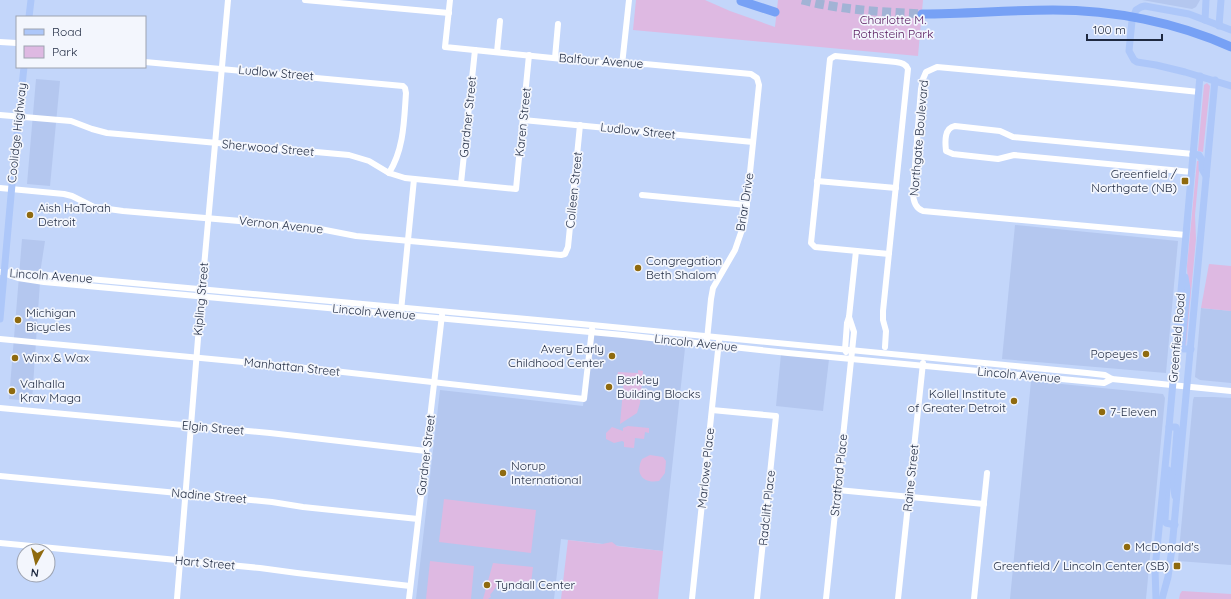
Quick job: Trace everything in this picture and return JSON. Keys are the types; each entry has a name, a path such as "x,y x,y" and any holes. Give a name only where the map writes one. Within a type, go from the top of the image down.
{"highway":[{"path":"741,1 775,12"},
{"path":"922,14 1053,10 1111,14 1141,19 1180,29 1210,38 1231,47"}],"main road":[{"path":"29,16 31,0"},
{"path":"1205,20 1206,0"},
{"path":"1219,26 1221,0"},
{"path":"1231,30 1189,14 1145,6 1136,10 1132,21 1129,51 1131,56 1137,62 1200,76 1231,86"},
{"name":"Coolidge Highway","path":"0,319 2,272 24,68"},
{"name":"Greenfield Road","path":"1156,599 1155,569 1166,462 1200,76"},
{"name":"Greenfield Road","path":"1162,599 1168,577 1175,525 1215,80"},
{"path":"1194,154 1200,155 1202,169 1206,177"},
{"path":"1183,267 1187,289 1182,345 1183,349 1191,349"},
{"path":"1169,427 1176,427 1177,431 1173,484 1176,506"},
{"path":"1166,462 1169,471 1165,520 1169,524 1175,525"}],"street":[{"name":"Kipling Street","path":"177,599 201,297 228,0"},
{"path":"305,0 449,13 450,0"},
{"path":"622,65 629,0"},
{"name":"Balfour Avenue","path":"449,13 445,47 622,65 645,64 751,74 756,78"},
{"path":"497,52 500,21"},
{"path":"554,58 558,24"},
{"path":"0,42 16,43"},
{"name":"Gardner Street","path":"461,184 475,50"},
{"name":"Karen Street","path":"516,189 530,55"},
{"path":"885,347 886,331 883,320 883,311 896,188 908,69 902,63 836,56 830,59 811,244 815,247 889,254"},
{"name":"Ludlow Street","path":"146,62 400,85 405,88 406,93 401,145 398,156 389,173"},
{"name":"Northgate Boulevard","path":"1186,235 923,211 918,209 915,204 913,192 921,89 926,72 937,67 1199,92"},
{"name":"Briar Drive","path":"706,344 711,294 715,283 735,250 744,225 759,86 756,78"},
{"name":"Sherwood Street","path":"0,115 71,121 107,133 349,155 369,161 397,176 516,189"},
{"name":"Ludlow Street","path":"523,120 753,142"},
{"name":"Colleen Street","path":"565,254 568,247 580,125"},
{"path":"1192,172 1014,155 998,159 953,154 946,151 946,132 950,127 955,126 1000,130 1013,137 1194,154"},
{"path":"400,315 414,179"},
{"path":"817,180 896,188"},
{"name":"Vernon Avenue","path":"0,188 64,194 72,196 94,207 310,227 356,236 556,255 565,254"},
{"path":"642,195 747,205"},
{"path":"851,359 844,350 856,251"},
{"name":"Lincoln Avenue","path":"2,272 401,307 707,336 1105,375 1112,379 1231,391"},
{"name":"Lincoln Avenue","path":"2,272 18,278 44,282 682,341 1104,383 1112,379"},
{"name":"Gardner Street","path":"409,599 442,311"},
{"name":"Stratford Place","path":"826,599 854,332 849,317"},
{"path":"591,333 592,325"},
{"path":"623,336 624,328"},
{"name":"Manhattan Street","path":"0,339 316,369 584,399 591,333"},
{"path":"670,340 671,333"},
{"path":"682,341 683,334"},
{"name":"Marlowe Place","path":"692,599 719,338"},
{"name":"Raine Street","path":"898,599 924,358"},
{"name":"Elgin Street","path":"0,408 270,433 426,451"},
{"name":"Radclift Place","path":"712,410 776,416 757,599"},
{"path":"974,599 987,473"},
{"name":"Nadine Street","path":"0,476 272,502 418,519"},
{"path":"838,490 984,504"},
{"name":"Hart Street","path":"0,543 265,568 410,586"}],"shaded area":[{"path":"1142,0 1200,0 1196,7 1192,9"},
{"path":"36,79 60,81 50,186 27,184"},
{"path":"1015,225 1178,241 1166,373 1002,359"},
{"path":"22,239 45,241 41,267 32,401 9,399"},
{"path":"1201,308 1231,311 1231,383 1200,380 1195,377"},
{"path":"592,330 686,339 663,551 561,539 554,599 416,599 440,390 583,406"},
{"path":"781,354 829,359 823,411 776,406"},
{"path":"1031,381 1163,394 1165,398 1146,599 1010,599"},
{"path":"1194,397 1231,398 1231,565 1178,561"}],"green space":[{"name":"Charlotte M. Rothstein Park","path":"636,0 705,0 730,11 775,27 778,0 923,0 918,56 633,30"},
{"path":"1207,83 1210,86 1203,152 1198,151 1204,85"},
{"path":"1197,161 1200,161 1195,215 1196,239 1186,345 1183,344 1188,289 1187,266"},
{"path":"1209,264 1231,266 1231,311 1201,308"},
{"path":"638,370 643,371 640,403 637,413 620,424 624,379 617,378 618,372 638,373"},
{"path":"628,426 649,428 649,433 645,432 644,439 635,438 634,448 624,447 624,442 622,441 614,443 606,439 606,433 612,427 623,431 623,428"},
{"path":"650,455 663,457 666,461 665,473 659,481 648,481 644,479 640,473 639,469 642,459"},
{"path":"444,499 536,510 531,553 439,542"},
{"path":"568,540 602,544 612,542 617,546 663,551 658,599 561,599"},
{"path":"430,561 474,566 471,599 426,599"},
{"path":"493,563 533,567 531,583 522,581 522,585 500,583 490,595 491,597 488,599 483,599"},
{"path":"1182,591 1231,594 1231,599 1179,599"}],"tunnel":[{"path":"802,0 847,8 922,14"}],"place":[{"name":"Greenfield / Northgate (NB)","path":"1185,181"},
{"name":"Aish HaTorah Detroit","path":"30,215"},
{"name":"Congregation Beth Shalom","path":"638,268"},
{"name":"Michigan Bicycles","path":"18,320"},
{"name":"Popeyes","path":"1146,354"},
{"name":"Avery Early Childhood Center","path":"612,356"},
{"name":"Winx & Wax","path":"15,358"},
{"name":"Berkley Building Blocks","path":"609,387"},
{"name":"Valhalla Krav Maga","path":"12,391"},
{"name":"Kollel Institute of Greater Detroit","path":"1014,401"},
{"name":"7-Eleven","path":"1102,412"},
{"name":"Norup International","path":"503,473"},
{"name":"McDonald's","path":"1127,547"},
{"name":"Greenfield / Lincoln Center (SB)","path":"1177,566"},
{"name":"Tyndall Center","path":"487,585"}]}
